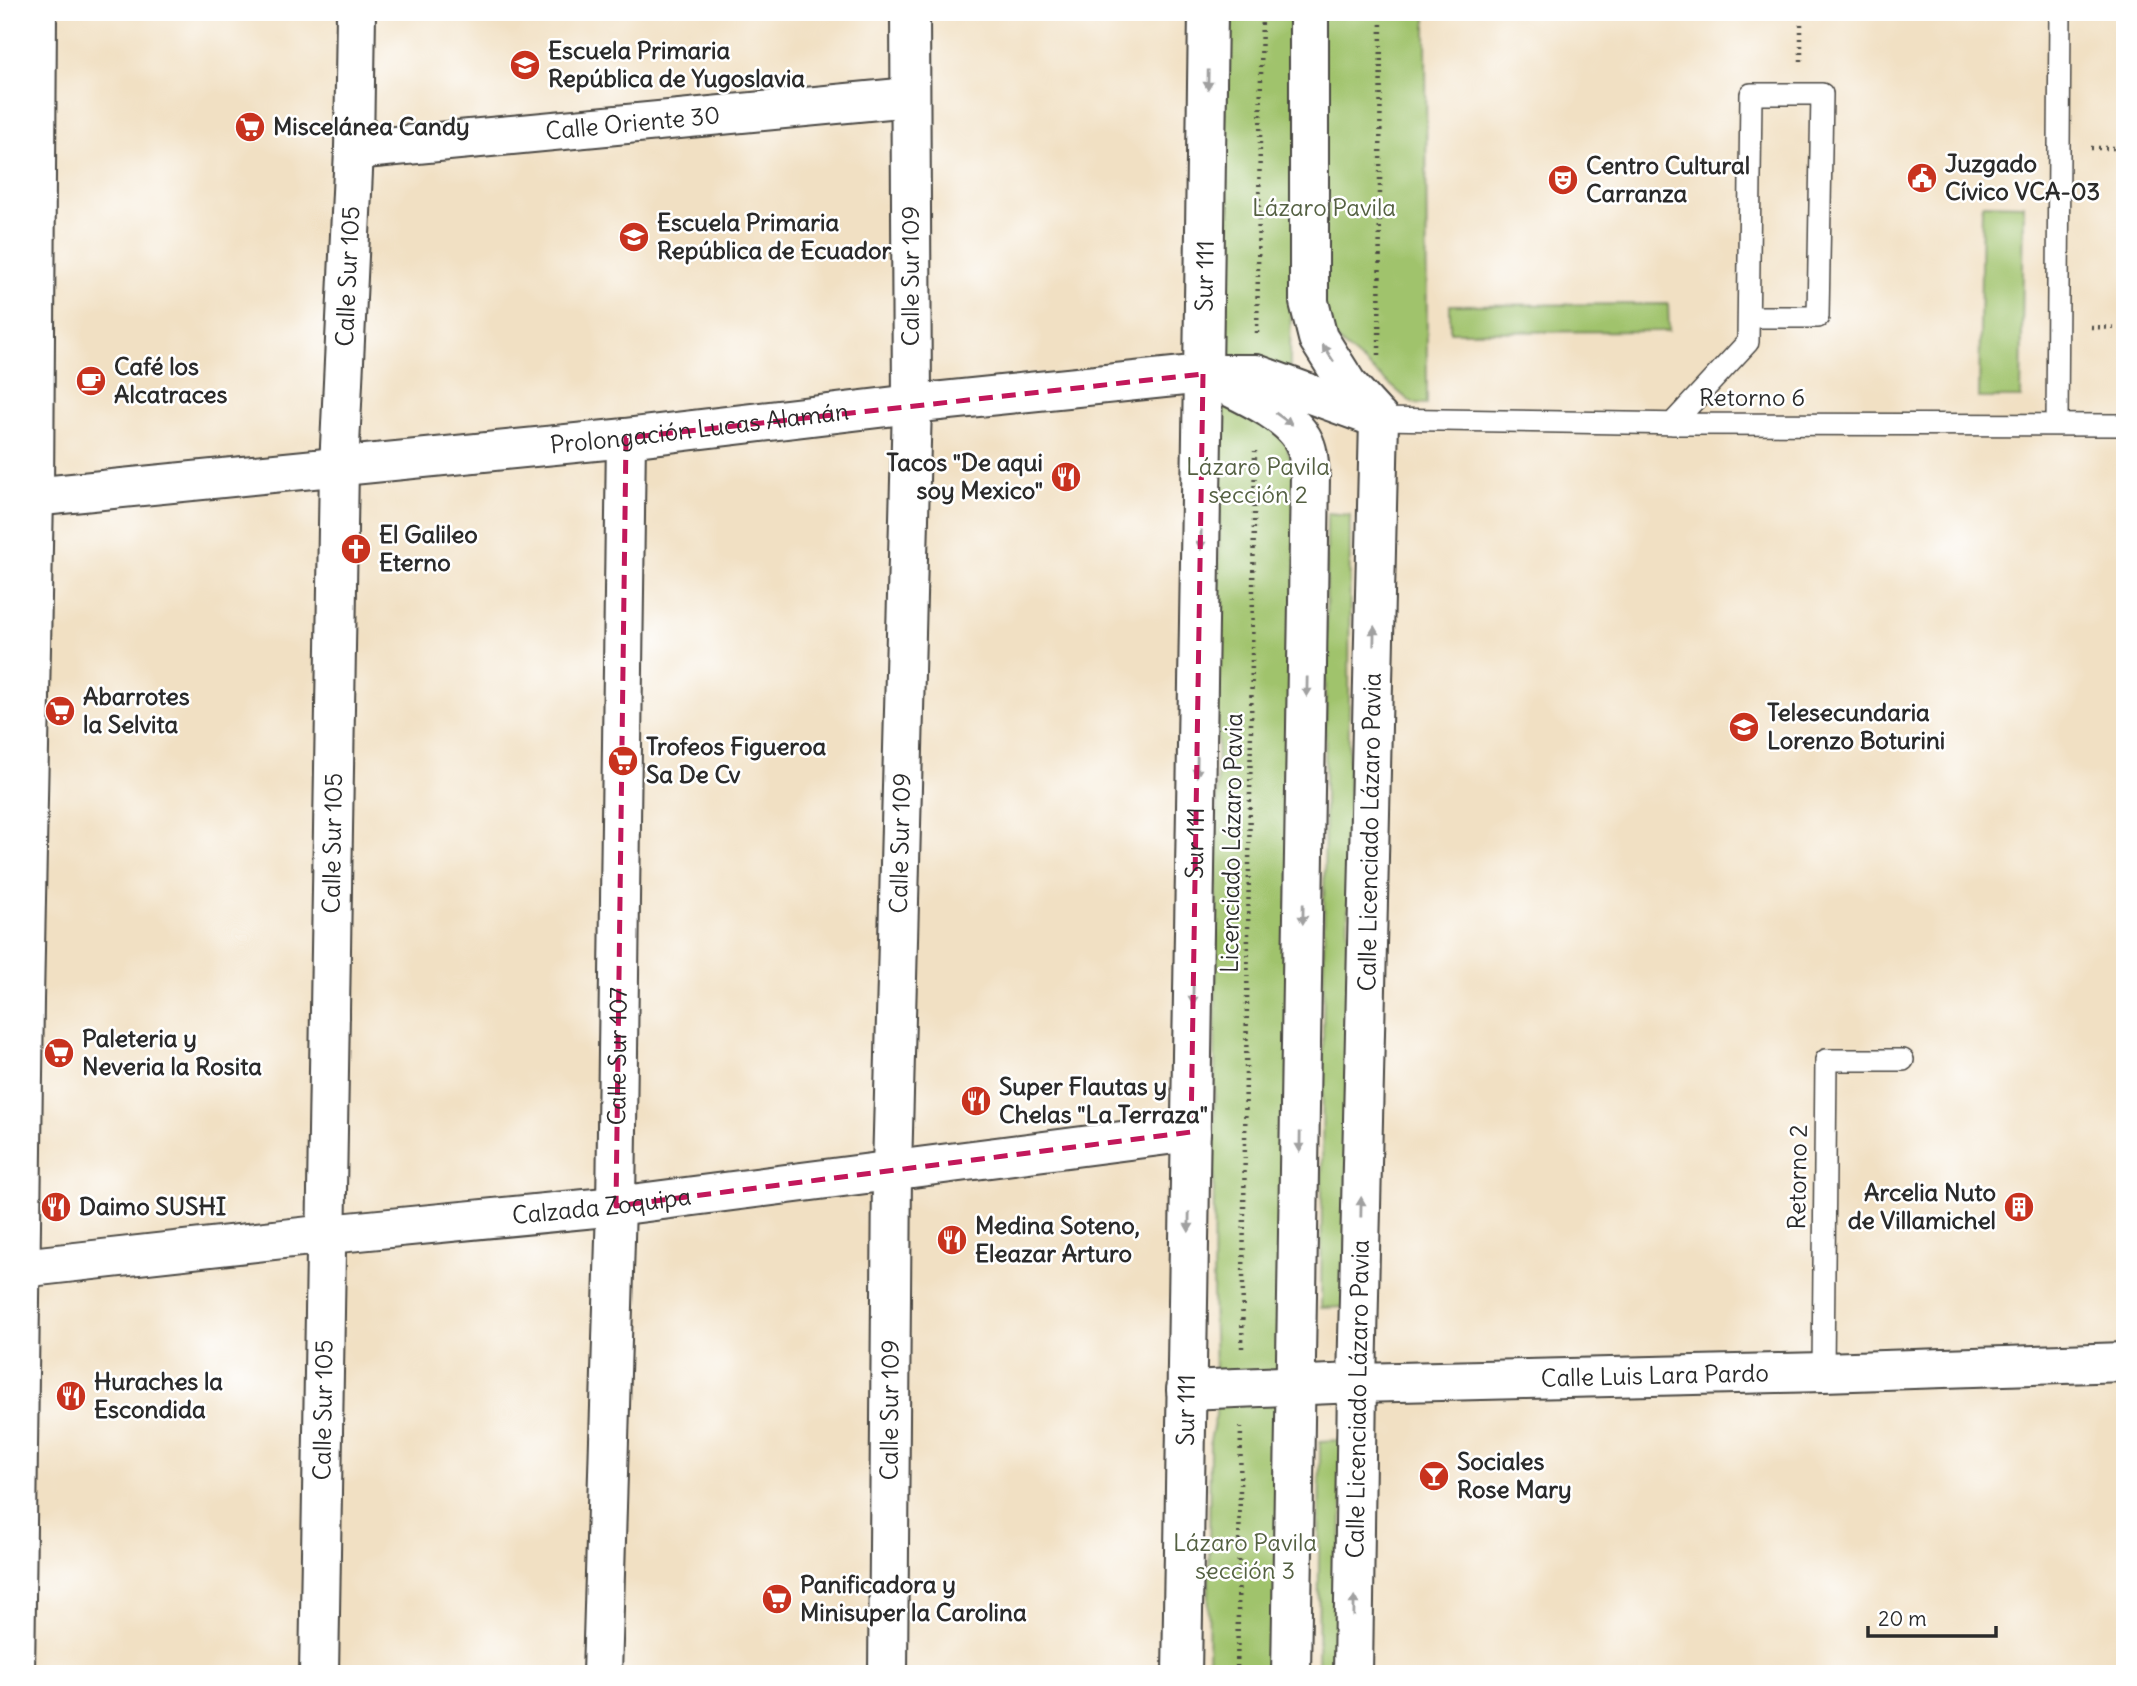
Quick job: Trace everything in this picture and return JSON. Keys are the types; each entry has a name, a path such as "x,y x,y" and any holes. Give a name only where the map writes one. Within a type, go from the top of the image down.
{"street":[{"path":"15,1674 23,497 37,12"},
{"name":"Calle Sur 105","path":"319,1674 339,467 354,150 356,12"},
{"name":"Calle Sur 109","path":"888,1674 892,1170 912,404 910,12"},
{"name":"Sur 111","path":"1182,1674 1209,12"},
{"path":"1309,12 1309,302 1318,338 1347,384 1379,419"},
{"name":"Calle Oriente 30","path":"354,150 910,97"},
{"path":"1203,373 1379,419"},
{"name":"Prolongación Lucas Alamán","path":"23,497 626,438 1203,373"},
{"path":"1256,387 1293,425 1306,446 1310,475 1291,1674"},
{"name":"Calle Licenciado Lázaro Pavia","path":"1353,1674 1379,419"},
{"name":"Calle Sur 107","path":"602,1674 617,1206 626,438"},
{"name":"Calzada Zoquipa","path":"17,1268 617,1206 1191,1132"},
{"name":"Calle Luis Lara Pardo","path":"1186,1390 2125,1362"}],"lane":[{"path":"2057,425 2060,12"},
{"path":"1672,424 1748,342 1751,94 1822,94 1818,317 1749,317"},
{"name":"Retorno 6","path":"1379,419 1672,424 2125,425"},
{"name":"Retorno 2","path":"1823,1372 1826,1060 1903,1060"}],"path":[{"name":"Licenciado Lázaro Pavia","path":"1237,1674 1262,12"},
{"path":"1379,355 1381,12"}],"highlighted area":[{"path":"1203,374 1191,1132 616,1206 626,438"}],"green space":[{"path":"1226,12 1426,12 1427,404 1412,403 1338,341 1291,307 1288,452 1297,471 1280,1674 1208,1674 1210,1440 1216,1415 1213,1295 1221,294"},
{"path":"1982,204 2024,205 2021,398 1979,398"},
{"path":"1668,304 1669,331 1450,332 1450,305"},
{"path":"1327,513 1350,515 1346,1307 1321,1308"},
{"path":"1343,1440 1340,1674 1318,1674 1320,1441"}],"place":[{"name":"Escuela Primaria República de Yugoslavia","path":"525,65"},
{"name":"Miscelánea Candy","path":"250,127"},
{"name":"Juzgado Cívico VCA-03","path":"1922,178"},
{"name":"Centro Cultural Carranza","path":"1563,180"},
{"name":"Escuela Primaria República de Ecuador","path":"634,237"},
{"name":"Café los Alcatraces","path":"91,381"},
{"name":"Tacos \"De aqui soy Mexico\"","path":"1066,477"},
{"name":"El Galileo Eterno","path":"356,549"},
{"name":"Abarrotes la Selvita","path":"60,711"},
{"name":"Telesecundaria Lorenzo Boturini","path":"1744,727"},
{"name":"Trofeos Figueroa Sa De Cv","path":"623,761"},
{"name":"Paleteria y Neveria la Rosita","path":"59,1053"},
{"name":"Super Flautas y Chelas \"La Terraza\"","path":"976,1101"},
{"name":"Daimo SUSHI","path":"56,1207"},
{"name":"Arcelia Nuto de Villamichel","path":"2019,1207"},
{"name":"Medina Soteno, Eleazar Arturo","path":"952,1240"},
{"name":"Huraches la Escondida","path":"71,1396"},
{"name":"Sociales Rose Mary","path":"1434,1476"},
{"name":"Panificadora y Minisuper la Carolina","path":"777,1599"}],"park label":[{"name":"Lázaro Pavila","path":"1324,208"},
{"name":"Lázaro Pavila sección 2","path":"1258,481"},
{"name":"Lázaro Pavila sección 3","path":"1245,1557"}]}
